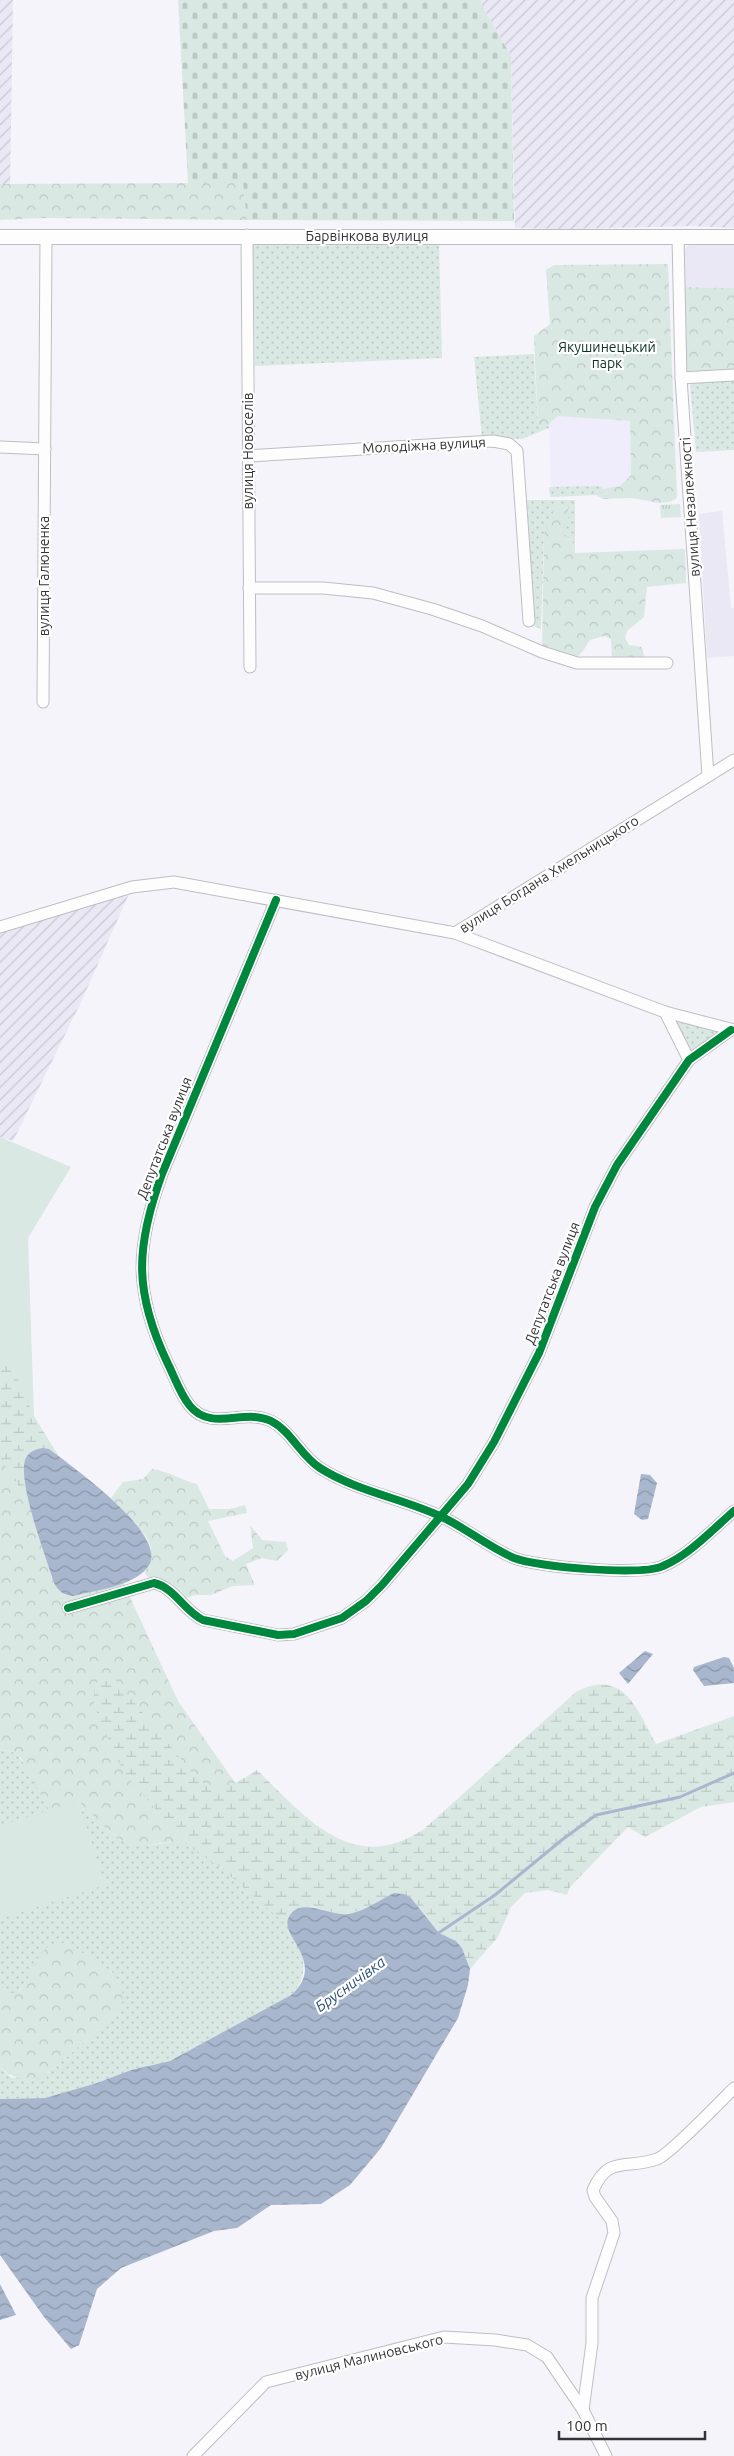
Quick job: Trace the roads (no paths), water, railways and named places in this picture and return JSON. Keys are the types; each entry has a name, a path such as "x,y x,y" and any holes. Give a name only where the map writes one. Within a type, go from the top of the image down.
{"street":[{"name":"Барвінкова вулиця","path":"0,237 247,235 734,237"},
{"name":"вулиця Новоселів","path":"247,235 250,667"},
{"name":"вулиця Галюненка","path":"43,702 46,237"},
{"name":"вулиця Незалежності","path":"678,237 681,378 708,776"},
{"path":"681,378 734,375"},
{"name":"Молодіжна вулиця","path":"248,456 493,441 510,444 517,451 530,621"},
{"path":"0,447 45,449"},
{"path":"249,588 322,588 373,593 416,604 482,626 542,652 577,664 667,663"},
{"name":"вулиця Богдана Хмельницького","path":"0,927 146,883 174,882 455,933 734,760"},
{"name":"Депутатська вулиця","path":"276,900 152,1200 142,1263 142,1286 148,1317 186,1400 200,1415 212,1419 250,1417 268,1420 280,1428 318,1467 330,1474 440,1516"},
{"path":"455,933 665,1012 732,1030"},
{"path":"665,1012 689,1060"},
{"name":"Депутатська вулиця","path":"68,1608 154,1583 169,1590 193,1615 203,1620 278,1635 307,1631 342,1618 366,1601 382,1585 468,1484 480,1465 524,1387 550,1328 595,1207 617,1164 689,1060 732,1030"},
{"path":"440,1516 496,1549 521,1560 623,1570 651,1570 668,1564 734,1511"},
{"path":"583,2410 592,2343 592,2298 614,2234 612,2221 595,2197 593,2190 599,2176 606,2168 659,2159 734,2088"},
{"name":"вулиця Малиновського","path":"193,2456 266,2382 444,2337 527,2345 547,2357 583,2410 606,2456"}],"water":[{"path":"43,1448 49,1449 77,1470 116,1503 133,1521 146,1539 151,1555 147,1568 132,1580 113,1587 73,1596 64,1594 58,1589 54,1583 34,1521 25,1486 25,1460 30,1453"},
{"path":"641,1474 650,1475 657,1483 648,1519 642,1520 634,1514"},
{"path":"645,1651 653,1654 628,1684 619,1673"},
{"path":"724,1657 729,1658 734,1668 734,1683 704,1686 693,1670 694,1667"},
{"path":"394,1893 404,1894 411,1898 439,1933 456,1941 462,1948 470,1969 468,1985 458,2018 381,2148 350,2185 321,2204 271,2205 237,2228 214,2231 121,2268 97,2289 79,2345 71,2349 44,2317 0,2255 0,2099 45,2098 97,2083 131,2070 170,2061 291,1995 301,1983 305,1972 304,1962 288,1926 288,1919 293,1912 299,1908 307,1907 341,1914 354,1913"},
{"path":"0,2284 16,2315 0,2320"}],"waterway":[{"name":"Брусничівка","path":"437,1934 495,1895 563,1839 596,1815 680,1797 734,1773"}],"park label":[{"name":"Якушинецький парк","path":"607,356"}]}
